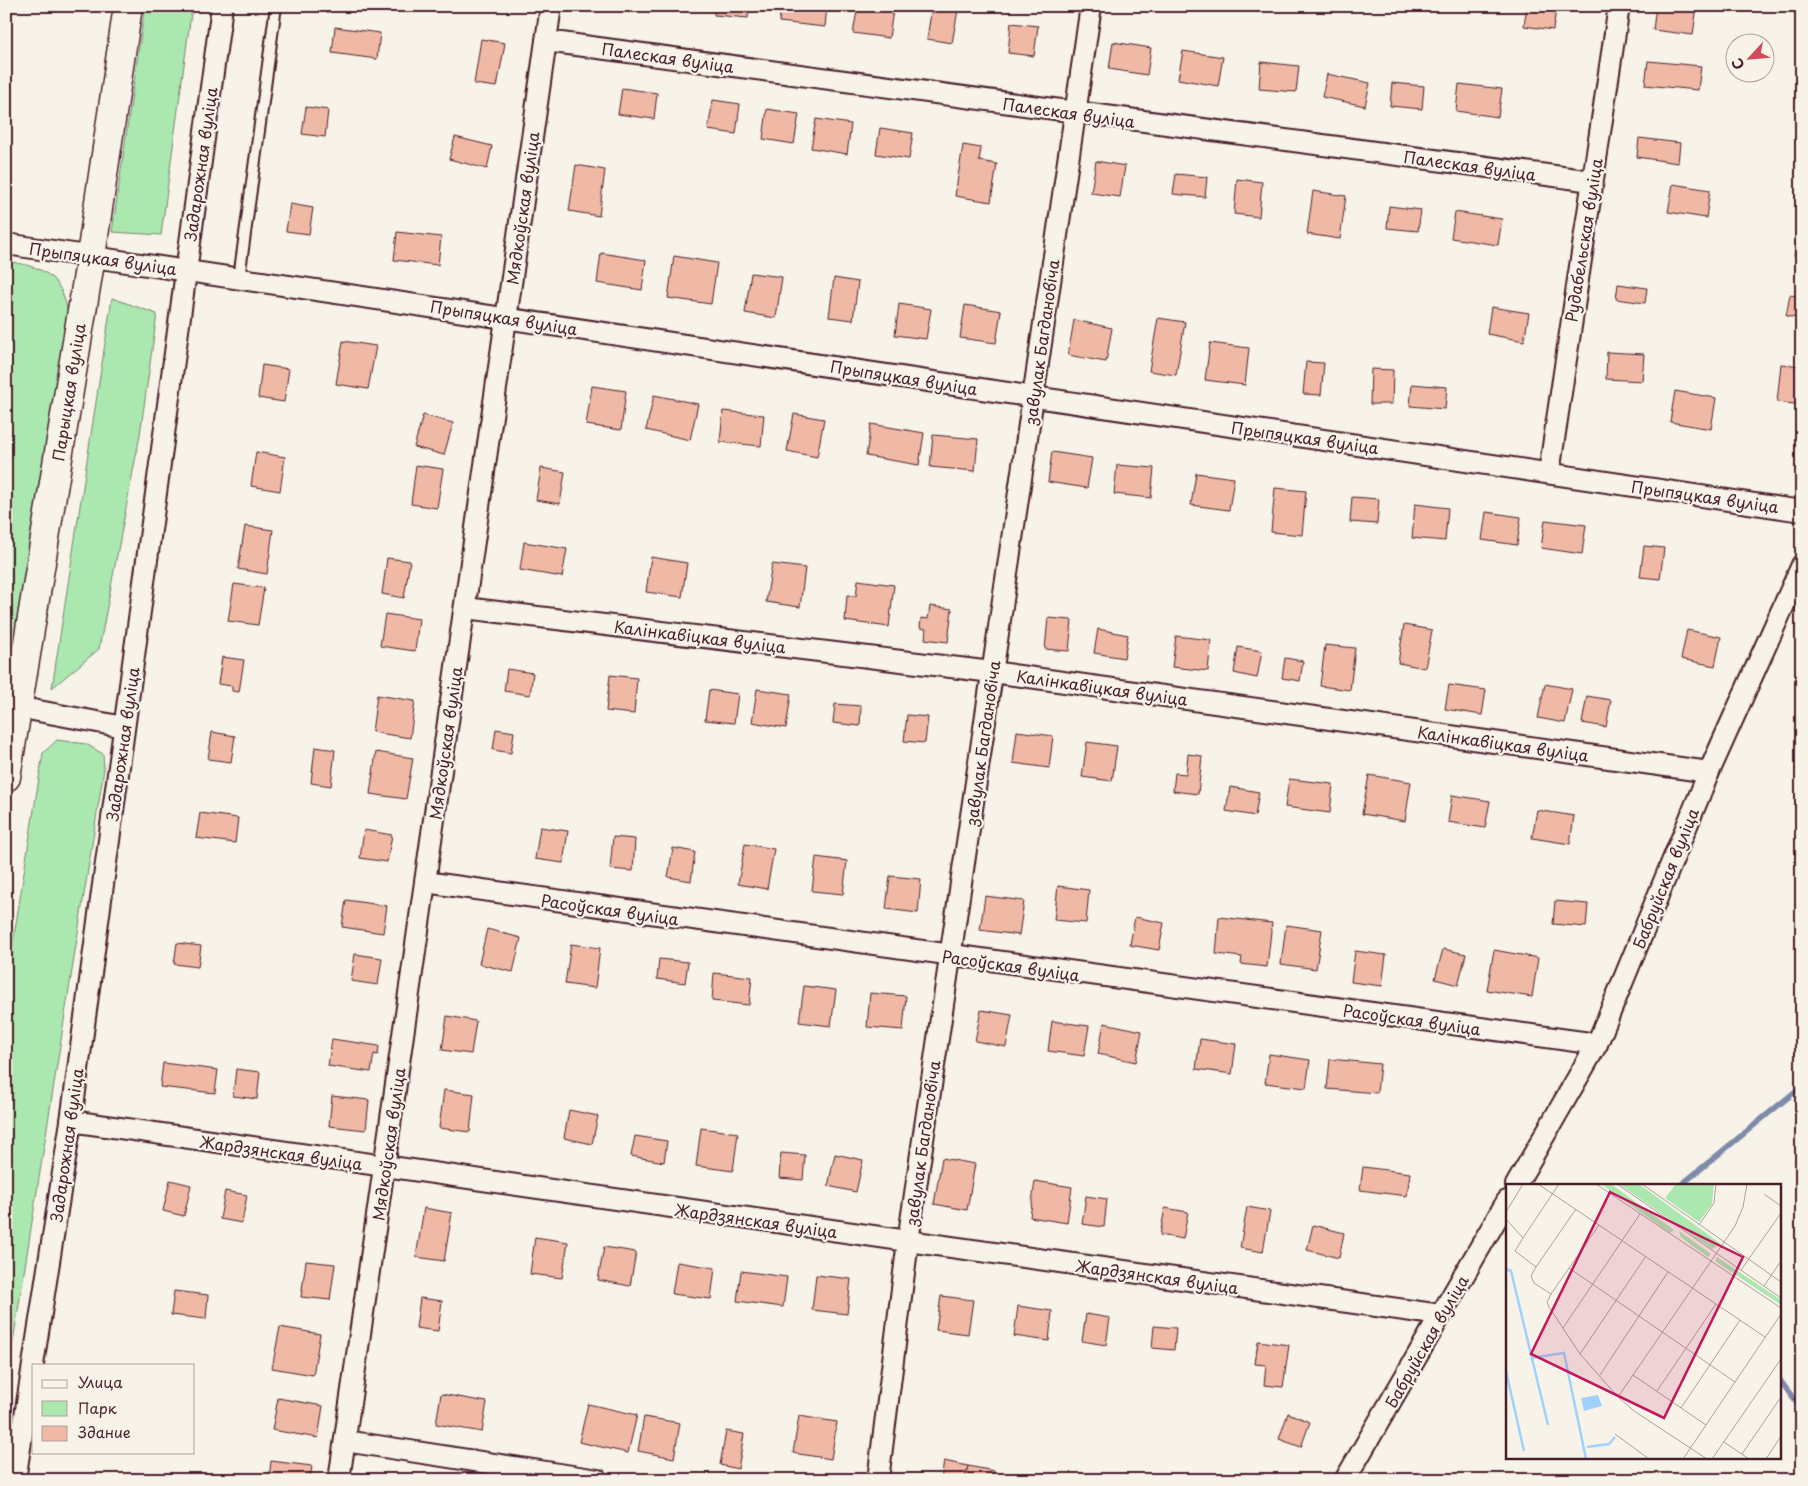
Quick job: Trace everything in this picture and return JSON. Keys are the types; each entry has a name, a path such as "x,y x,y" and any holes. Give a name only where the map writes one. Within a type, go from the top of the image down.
{"main road":[{"name":"Парыцкая вуліца","path":"6,777 91,256 128,6"}],"street":[{"name":"Задарожная вуліца","path":"33,1364 71,1121 222,6"},
{"name":"Мядкоўская вуліца","path":"340,1480 551,6"},
{"name":"завулак Багдановіча","path":"878,1480 908,1242 1091,6"},
{"name":"Рудабельская вуліца","path":"1548,473 1619,6"},
{"name":"Палеская вуліца","path":"546,41 1592,182"},
{"name":"Прыпяцкая вуліца","path":"6,244 1802,511"},
{"name":"Бабруйская вуліца","path":"1517,1184 1597,1044 1709,772 1802,566"},
{"name":"Калінкавіцкая вуліца","path":"465,608 992,672 1709,772"},
{"path":"17,707 124,727"},
{"name":"Расоўская вуліца","path":"425,882 1597,1044"},
{"name":"Жардзянская вуліца","path":"71,1121 908,1242 1441,1315"},
{"name":"Бабруйская вуліца","path":"1345,1480 1506,1203"},
{"name":"Задарожная вуліца","path":"15,1480 32,1371"},
{"path":"345,1441 598,1480"}],"lane":[{"path":"239,278 276,6"}],"green space":[{"path":"145,6 192,6 161,235 112,232"},
{"path":"6,261 30,266 48,275 61,290 68,314 6,706"},
{"path":"112,298 157,314 140,435 99,649 52,688"},
{"path":"57,740 86,744 103,754 104,769 6,1386 6,986 43,753"}],"building":[{"path":"715,6 749,6 748,18 714,15"},
{"path":"781,6 827,6 825,27 779,22"},
{"path":"858,6 893,10 889,38 853,33"},
{"path":"932,6 958,10 952,43 927,39"},
{"path":"1527,6 1556,9 1553,30 1524,26"},
{"path":"1656,6 1697,6 1693,35 1653,30"},
{"path":"1011,23 1038,26 1034,56 1008,53"},
{"path":"335,27 380,33 377,59 332,53"},
{"path":"481,39 505,43 497,87 474,84"},
{"path":"1113,42 1151,48 1147,75 1109,69"},
{"path":"1183,51 1223,57 1218,86 1178,79"},
{"path":"1648,61 1701,66 1698,90 1645,85"},
{"path":"1261,62 1299,66 1296,92 1259,89"},
{"path":"1327,74 1370,83 1365,106 1322,97"},
{"path":"1392,83 1424,86 1422,109 1390,106"},
{"path":"1459,84 1502,89 1498,117 1456,111"},
{"path":"622,88 657,93 654,119 618,114"},
{"path":"713,100 740,104 736,134 708,130"},
{"path":"306,107 328,110 325,137 302,134"},
{"path":"767,109 799,114 794,144 763,139"},
{"path":"816,119 851,124 847,154 811,148"},
{"path":"880,128 913,133 909,159 876,154"},
{"path":"455,137 492,146 487,169 449,159"},
{"path":"1639,138 1680,143 1678,163 1637,157"},
{"path":"963,145 981,148 979,161 997,164 991,202 955,196"},
{"path":"1096,161 1125,166 1120,197 1091,193"},
{"path":"576,165 605,170 599,216 569,211"},
{"path":"1176,174 1207,177 1205,197 1173,194"},
{"path":"1237,179 1262,182 1259,217 1234,214"},
{"path":"1673,184 1710,190 1706,218 1668,212"},
{"path":"1313,191 1346,196 1340,239 1307,234"},
{"path":"290,204 313,208 309,234 286,231"},
{"path":"1389,206 1421,210 1418,231 1387,228"},
{"path":"1455,212 1502,219 1498,245 1451,238"},
{"path":"1799,228 1802,228 1802,258 1794,256"},
{"path":"397,232 441,237 438,265 394,260"},
{"path":"601,253 646,260 642,290 597,283"},
{"path":"674,256 717,263 711,304 668,298"},
{"path":"751,273 782,277 776,318 745,313"},
{"path":"834,278 858,282 853,320 829,317"},
{"path":"1618,284 1647,288 1645,303 1616,299"},
{"path":"1790,295 1802,297 1802,319 1786,316"},
{"path":"899,304 931,309 926,339 895,335"},
{"path":"965,305 1001,311 996,343 960,338"},
{"path":"1491,307 1529,313 1524,341 1487,334"},
{"path":"1158,318 1185,322 1176,375 1149,371"},
{"path":"1074,320 1112,328 1106,362 1068,355"},
{"path":"343,341 376,346 368,389 336,384"},
{"path":"1210,343 1249,348 1245,385 1205,380"},
{"path":"1607,352 1644,354 1642,381 1606,379"},
{"path":"1306,362 1324,363 1321,395 1303,394"},
{"path":"1781,364 1802,366 1802,405 1777,402"},
{"path":"262,365 289,369 284,402 258,398"},
{"path":"1371,369 1393,370 1392,404 1370,404"},
{"path":"1412,384 1447,387 1445,409 1410,406"},
{"path":"592,386 626,391 621,430 586,425"},
{"path":"1675,391 1716,398 1711,429 1670,422"},
{"path":"654,395 698,404 690,440 646,430"},
{"path":"723,411 764,415 761,446 720,442"},
{"path":"794,414 824,419 817,457 787,451"},
{"path":"423,415 453,423 444,455 414,447"},
{"path":"871,424 924,433 919,465 866,456"},
{"path":"933,435 978,439 975,471 930,467"},
{"path":"256,452 285,457 280,491 251,486"},
{"path":"1052,452 1092,458 1087,488 1048,482"},
{"path":"416,465 443,469 437,508 411,504"},
{"path":"1117,465 1154,468 1151,498 1114,494"},
{"path":"541,468 565,472 560,504 536,500"},
{"path":"1196,473 1234,478 1229,510 1191,505"},
{"path":"1275,488 1306,491 1302,535 1271,532"},
{"path":"1352,497 1379,499 1377,524 1350,522"},
{"path":"1415,504 1448,508 1445,541 1412,538"},
{"path":"1486,512 1521,517 1517,545 1482,540"},
{"path":"1545,520 1586,525 1582,554 1541,548"},
{"path":"245,526 273,530 267,574 238,569"},
{"path":"524,542 567,549 562,577 520,570"},
{"path":"1644,546 1664,548 1660,579 1640,577"},
{"path":"651,557 687,563 682,597 646,592"},
{"path":"387,558 410,561 404,598 382,594"},
{"path":"772,564 805,568 800,607 766,602"},
{"path":"858,580 894,585 889,627 845,621 847,595 856,596"},
{"path":"234,584 264,588 258,625 228,621"},
{"path":"930,606 952,609 948,642 925,639 926,629 920,628 921,618 928,619"},
{"path":"385,614 419,619 415,651 380,646"},
{"path":"1048,618 1072,620 1069,651 1045,649"},
{"path":"1404,625 1432,630 1425,668 1398,663"},
{"path":"1098,629 1128,635 1124,658 1094,653"},
{"path":"1687,630 1721,637 1715,666 1681,659"},
{"path":"1176,636 1211,640 1208,671 1172,667"},
{"path":"1325,645 1355,648 1350,690 1320,686"},
{"path":"1238,647 1262,651 1257,678 1234,673"},
{"path":"222,657 244,660 239,692 232,691 232,686 218,684"},
{"path":"1285,658 1303,661 1300,681 1282,678"},
{"path":"507,669 533,673 530,695 504,691"},
{"path":"610,675 637,678 634,714 606,711"},
{"path":"1545,684 1572,689 1565,723 1538,718"},
{"path":"1449,685 1486,690 1482,715 1445,709"},
{"path":"757,689 791,694 786,728 752,722"},
{"path":"709,690 738,694 734,723 705,720"},
{"path":"377,695 415,701 410,738 372,732"},
{"path":"1587,696 1611,700 1606,727 1582,723"},
{"path":"835,704 861,706 860,726 833,723"},
{"path":"907,715 928,717 925,743 904,741"},
{"path":"496,729 514,732 511,753 493,750"},
{"path":"1017,731 1053,736 1049,768 1013,763"},
{"path":"212,732 235,736 231,762 208,759"},
{"path":"1087,742 1117,746 1112,781 1082,777"},
{"path":"315,747 335,750 331,786 311,783"},
{"path":"376,752 413,758 406,799 370,794"},
{"path":"1188,754 1202,756 1198,794 1173,791 1175,773 1186,774"},
{"path":"1369,775 1411,782 1405,821 1362,814"},
{"path":"1289,779 1333,784 1330,813 1285,807"},
{"path":"1230,787 1259,792 1255,816 1226,811"},
{"path":"1452,795 1490,801 1485,828 1448,822"},
{"path":"1537,810 1574,816 1570,844 1532,838"},
{"path":"200,813 238,818 235,843 196,838"},
{"path":"540,827 568,831 563,863 535,859"},
{"path":"364,830 392,835 387,862 360,858"},
{"path":"613,837 635,839 633,871 610,869"},
{"path":"745,844 774,849 767,889 738,884"},
{"path":"673,848 695,852 691,881 668,877"},
{"path":"816,857 847,861 843,894 812,891"},
{"path":"890,876 921,879 918,913 886,909"},
{"path":"1058,886 1089,890 1086,923 1054,920"},
{"path":"985,896 1024,901 1019,935 980,930"},
{"path":"346,900 387,906 383,933 342,927"},
{"path":"1555,901 1588,904 1586,927 1553,924"},
{"path":"1135,917 1164,923 1159,950 1130,945"},
{"path":"1219,917 1272,923 1267,967 1241,964 1242,957 1216,954"},
{"path":"1286,925 1322,930 1316,969 1281,964"},
{"path":"487,929 521,938 513,972 479,964"},
{"path":"177,943 201,946 198,967 174,964"},
{"path":"571,944 600,948 595,988 565,984"},
{"path":"1443,949 1466,954 1458,985 1435,979"},
{"path":"1494,950 1538,958 1532,997 1487,990"},
{"path":"1355,951 1386,955 1382,986 1351,982"},
{"path":"355,954 382,958 378,985 351,981"},
{"path":"659,959 688,962 685,983 657,979"},
{"path":"714,973 752,977 749,1005 712,1001"},
{"path":"804,986 836,990 831,1026 799,1022"},
{"path":"870,993 906,996 903,1030 867,1027"},
{"path":"981,1010 1012,1015 1006,1047 975,1041"},
{"path":"447,1016 476,1021 471,1054 442,1050"},
{"path":"1052,1021 1089,1026 1084,1056 1048,1051"},
{"path":"1104,1023 1142,1031 1136,1062 1098,1054"},
{"path":"332,1039 379,1046 378,1055 374,1054 371,1072 328,1066"},
{"path":"1200,1039 1236,1044 1232,1074 1196,1069"},
{"path":"1269,1054 1310,1060 1306,1088 1265,1083"},
{"path":"1330,1059 1380,1064 1377,1093 1327,1089"},
{"path":"163,1063 218,1070 215,1093 160,1087"},
{"path":"236,1069 260,1072 257,1099 233,1096"},
{"path":"444,1090 474,1094 470,1132 439,1128"},
{"path":"332,1096 369,1100 366,1130 329,1126"},
{"path":"569,1110 598,1116 592,1144 564,1138"},
{"path":"701,1128 738,1133 733,1171 696,1166"},
{"path":"635,1136 667,1141 664,1162 631,1156"},
{"path":"781,1153 805,1155 803,1180 779,1178"},
{"path":"835,1154 863,1160 856,1192 828,1186"},
{"path":"942,1158 975,1164 967,1210 934,1204"},
{"path":"1363,1167 1410,1173 1407,1196 1360,1190"},
{"path":"170,1180 191,1185 184,1216 163,1211"},
{"path":"1035,1181 1072,1187 1067,1223 1030,1217"},
{"path":"225,1191 247,1195 242,1223 220,1219"},
{"path":"1086,1196 1107,1199 1104,1227 1082,1224"},
{"path":"1247,1207 1270,1211 1263,1252 1240,1248"},
{"path":"424,1208 452,1213 444,1261 416,1257"},
{"path":"1165,1208 1188,1212 1183,1239 1160,1235"},
{"path":"1313,1225 1344,1233 1339,1258 1307,1250"},
{"path":"535,1237 568,1242 562,1278 530,1274"},
{"path":"604,1247 636,1252 630,1286 598,1280"},
{"path":"306,1261 335,1264 330,1300 301,1297"},
{"path":"677,1262 715,1268 711,1299 672,1294"},
{"path":"741,1271 787,1277 783,1307 737,1301"},
{"path":"816,1275 851,1279 847,1314 812,1310"},
{"path":"174,1291 208,1295 206,1319 171,1315"},
{"path":"941,1296 973,1300 968,1334 936,1330"},
{"path":"420,1298 442,1301 438,1331 416,1328"},
{"path":"1018,1306 1052,1311 1049,1341 1014,1336"},
{"path":"1086,1314 1110,1318 1106,1345 1082,1341"},
{"path":"1154,1326 1176,1328 1174,1350 1152,1348"},
{"path":"280,1327 320,1334 313,1375 272,1368"},
{"path":"1258,1341 1289,1345 1283,1387 1264,1385 1266,1365 1255,1364"},
{"path":"441,1394 487,1402 482,1432 436,1424"},
{"path":"278,1398 323,1406 318,1438 272,1430"},
{"path":"588,1404 637,1415 628,1453 579,1442"},
{"path":"1288,1413 1310,1422 1301,1447 1279,1439"},
{"path":"799,1416 837,1422 831,1459 793,1453"},
{"path":"644,1417 680,1423 674,1458 638,1451"},
{"path":"726,1431 744,1434 738,1469 720,1465"},
{"path":"271,1461 312,1466 310,1480 269,1480"},
{"path":"944,1461 968,1466 965,1480 941,1480"},
{"path":"968,1466 994,1471 992,1480 965,1480"}],"waterway":[{"path":"1682,1184 1802,1086"},
{"path":"1780,1380 1802,1410"}]}
